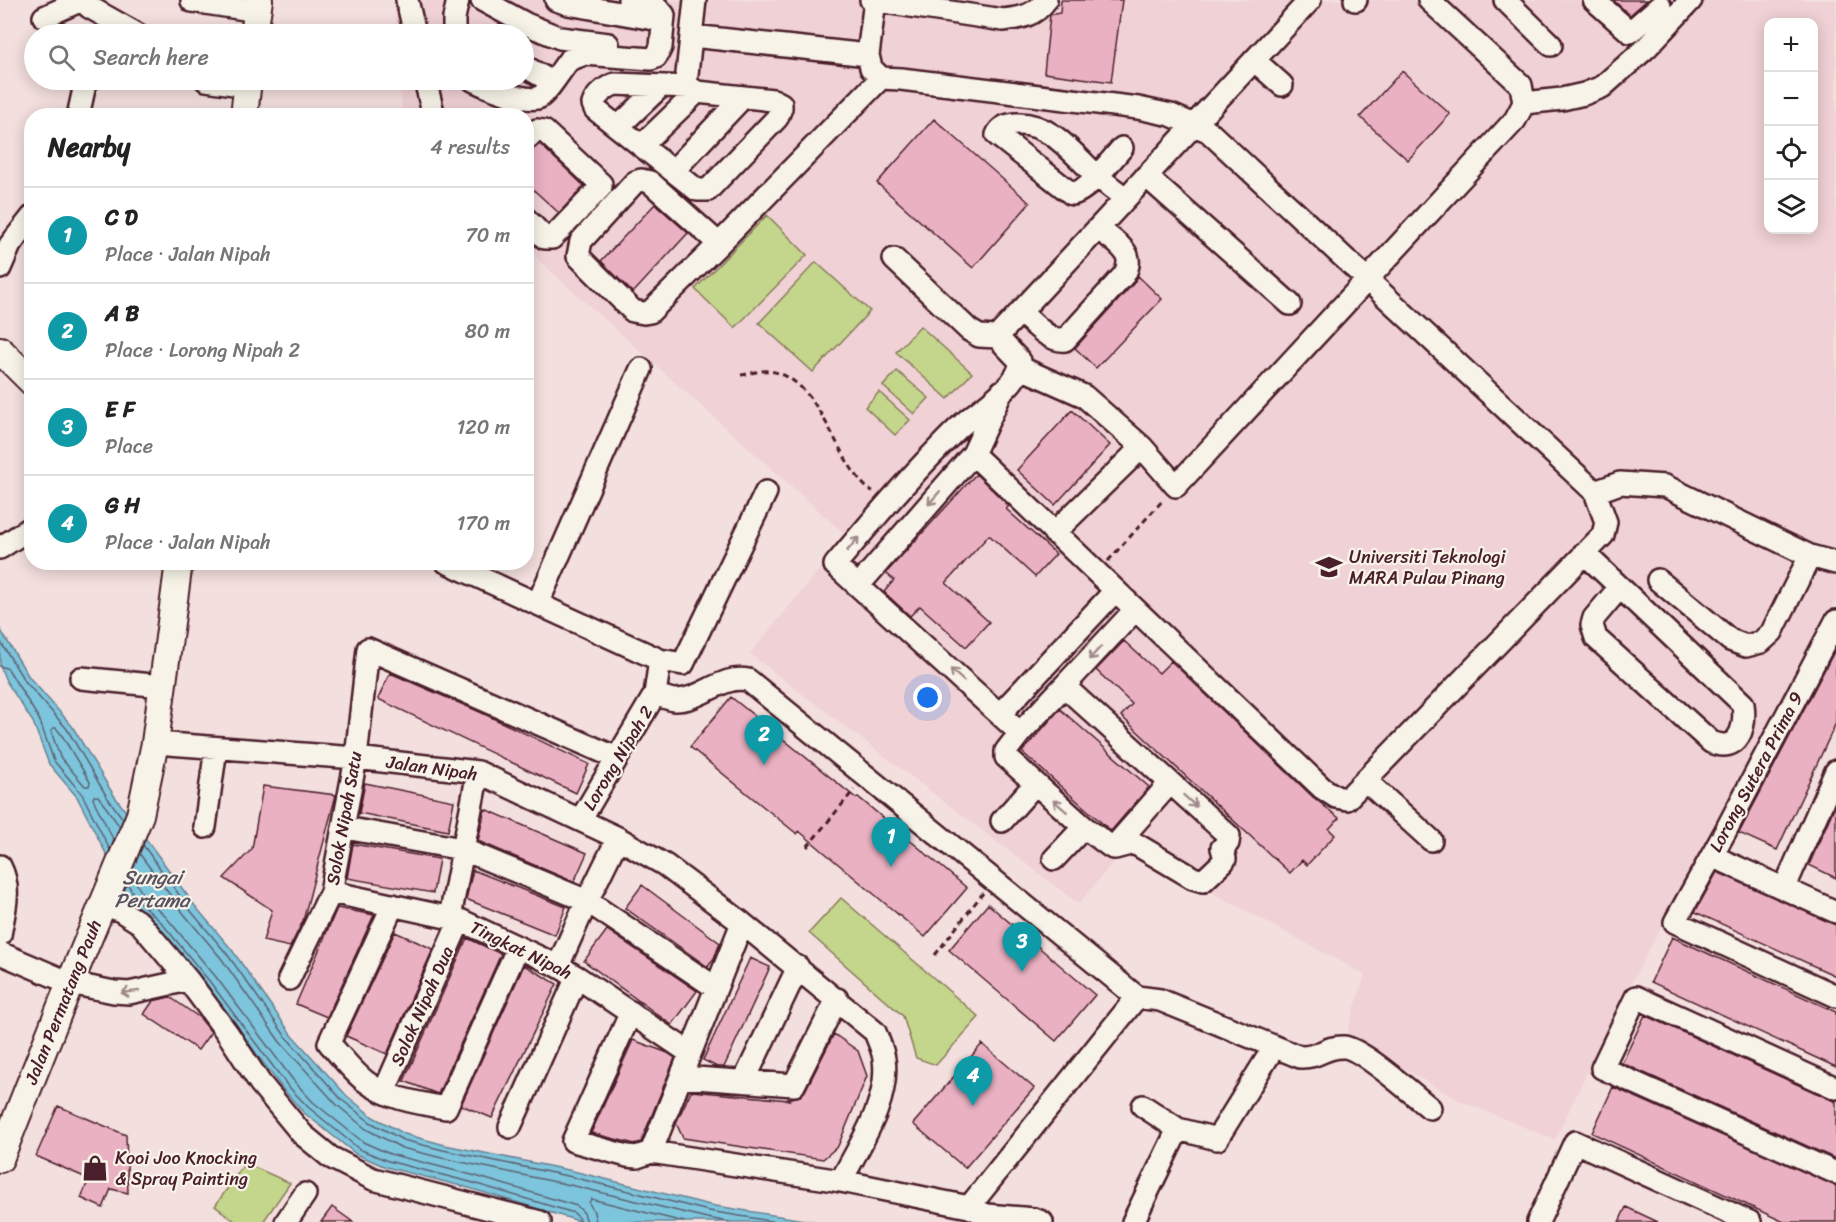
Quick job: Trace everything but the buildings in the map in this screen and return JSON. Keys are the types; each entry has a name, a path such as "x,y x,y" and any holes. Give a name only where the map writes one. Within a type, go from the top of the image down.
{"main road":[{"path":"246,108 248,90"},
{"path":"0,350 24,374"},
{"name":"Jalan Permatang Pauh","path":"1,1151 140,815 155,743 178,570"}],"street":[{"path":"44,17 82,0 108,24"},
{"path":"407,0 413,24"},
{"path":"458,0 458,24"},
{"path":"482,0 526,24"},
{"path":"555,0 663,21"},
{"path":"503,90 532,99 541,97 569,60 585,54 651,59 656,57 664,15 658,8 629,0"},
{"path":"693,89 686,83 695,0"},
{"path":"871,0 1003,20 1024,17 1041,7 1046,0"},
{"path":"875,0 868,55 871,68 882,78 1138,108 1171,115 1208,131 1595,492 1606,522 1603,535 1347,799 1336,797 1322,788 973,454"},
{"path":"997,337 1310,0"},
{"path":"1021,368 1084,396 1142,447 1176,486 1515,120 1524,103 1521,85 1429,0"},
{"path":"1505,0 1551,45"},
{"path":"1594,0 1630,32 1660,6"},
{"path":"1524,103 1562,99 1602,87 1646,48 1691,0"},
{"path":"192,1 257,15"},
{"path":"534,27 560,38 659,50"},
{"path":"692,36 868,55"},
{"path":"1254,60 1282,85"},
{"path":"534,72 552,82"},
{"path":"719,244 650,182 641,180 635,182 581,241 578,256 633,311 650,312 719,244 882,78"},
{"path":"615,84 661,86 773,100 781,104 782,108 777,118 708,190 697,190 595,109 593,104 594,99 609,86 615,84"},
{"path":"618,127 661,86"},
{"path":"641,146 693,89"},
{"path":"80,108 84,90"},
{"path":"428,90 432,108"},
{"path":"673,171 743,97"},
{"path":"534,132 537,130 544,131 601,184 601,187 552,238 545,238 534,227"},
{"path":"1122,148 1096,175 1125,198"},
{"path":"1146,176 1290,304"},
{"path":"0,268 10,245 24,227"},
{"path":"1020,312 1050,336 1059,341 1065,340 1129,267 1130,262 1126,252 1098,228"},
{"path":"894,260 969,330 979,336 997,337 1020,361 1021,368 1002,392 961,425 892,498 835,565 1020,733"},
{"path":"538,603 641,369"},
{"path":"858,585 973,454 1002,392"},
{"path":"1054,533 1142,447"},
{"path":"1595,492 1620,483 1665,486 1810,556 1836,564"},
{"path":"464,570 660,660 683,664 766,492"},
{"path":"0,548 24,532"},
{"path":"1584,553 1620,587 1743,704 1743,724 1737,739 1731,745 1721,746 1711,742 1596,638 1592,625 1594,618 1620,587"},
{"path":"1658,580 1730,640 1746,646 1761,642 1772,632 1810,556"},
{"path":"1000,714 1115,591"},
{"path":"1064,686 1228,836 1228,843 1222,848 1223,862 1203,881 1193,878 1134,843 1113,848 1084,827 1005,754 1020,733 1135,610"},
{"name":"Lorong Sutera Prima 9","path":"1836,621 1675,922 1836,996"},
{"name":"Solok Nipah Satu","path":"289,978 331,892 345,828 356,758 368,649 617,758"},
{"name":"Lorong Nipah 2","path":"581,819 655,694 660,660"},
{"path":"81,678 162,686"},
{"path":"655,694 674,700 691,698 729,681 739,678 748,680 1137,997 1160,1000 1300,1058 1312,1058 1332,1047 1347,1047 1364,1057 1430,1108"},
{"name":"Jalan Nipah","path":"155,743 356,758 478,772 581,819 665,865 798,967 875,1032 884,1058 883,1087 874,1115 841,1181"},
{"path":"205,827 216,748"},
{"path":"1784,888 1836,771"},
{"name":"Solok Nipah Dua","path":"384,1092 455,919 462,849 478,772"},
{"path":"1365,780 1431,840"},
{"path":"1113,848 1170,783"},
{"path":"1002,821 1035,784"},
{"path":"1054,859 1084,827"},
{"path":"345,828 462,849 587,901 716,988"},
{"path":"558,966 618,838"},
{"path":"1712,856 1836,912"},
{"path":"0,866 6,878 7,897 0,935"},
{"name":"Tingkat Nipah","path":"331,892 455,919 518,947 578,977 690,1053"},
{"path":"104,904 140,923 188,980 228,1034 260,1083 302,1134 330,1157 373,1179 540,1222"},
{"path":"393,905 329,1043 365,1081 384,1092 411,1102 446,1108 518,947"},
{"path":"651,1152 742,923"},
{"path":"0,953 70,983 121,993 188,980"},
{"path":"744,1081 798,967"},
{"path":"510,1127 578,977"},
{"path":"969,1207 1137,997"},
{"path":"1836,1088 1636,997 1602,1068 1836,1173"},
{"path":"681,1077 794,1085 837,999"},
{"path":"631,1012 573,1141 627,1156 651,1152 841,1181 969,1207 987,1215 1034,1219 1042,1222"},
{"path":"1143,1106 1178,1129 1217,1139 1274,1047"},
{"path":"1133,1222 1178,1129"},
{"path":"1538,1222 1575,1142 1750,1222"},
{"path":"286,1222 305,1194"}],"path":[{"path":"741,375 768,371 790,378 810,398 848,463 867,489 892,498"},
{"path":"1096,573 1176,486"},
{"path":"807,848 866,774"},
{"path":"935,955 994,880"}],"shaded area":[{"name":"Universiti Teknologi MARA Pulau Pinang","path":"394,0 1836,0 1836,599 1613,1017 1555,1140 1457,1099 1346,1036 1365,975 1126,846 1079,904 750,654 847,536 534,256 534,108 402,108 401,90 534,90 534,24 396,24"}],"green space":[{"path":"767,215 807,255 735,328 695,289"},
{"path":"816,262 870,311 813,372 759,323"},
{"path":"920,326 972,373 948,399 896,352"},
{"path":"897,371 929,398 914,414 883,386"},
{"path":"879,392 910,420 895,435 865,407"},
{"path":"841,898 979,1017 936,1065 916,1058 903,1016 809,933"},
{"path":"245,1163 290,1183 263,1222 236,1222 215,1206"}],"water":[{"name":"Sungai Pertama","path":"0,629 29,677 72,726 113,794 195,906 232,950 291,1034 347,1096 373,1117 405,1134 445,1145 573,1171 710,1205 817,1222 582,1222 469,1188 386,1167 356,1154 303,1112 282,1088 205,985 156,927 132,904 77,797 49,764 33,722 6,681 0,666"}],"place":[{"name":"Universiti Teknologi MARA Pulau Pinang","path":"1329,567"},
{"name":"A B","path":"764,765"},
{"name":"C D","path":"891,867"},
{"name":"E F","path":"1022,972"},
{"name":"G H","path":"973,1106"},
{"name":"Kooi Joo Knocking & Spray Painting","path":"95,1168"}]}
